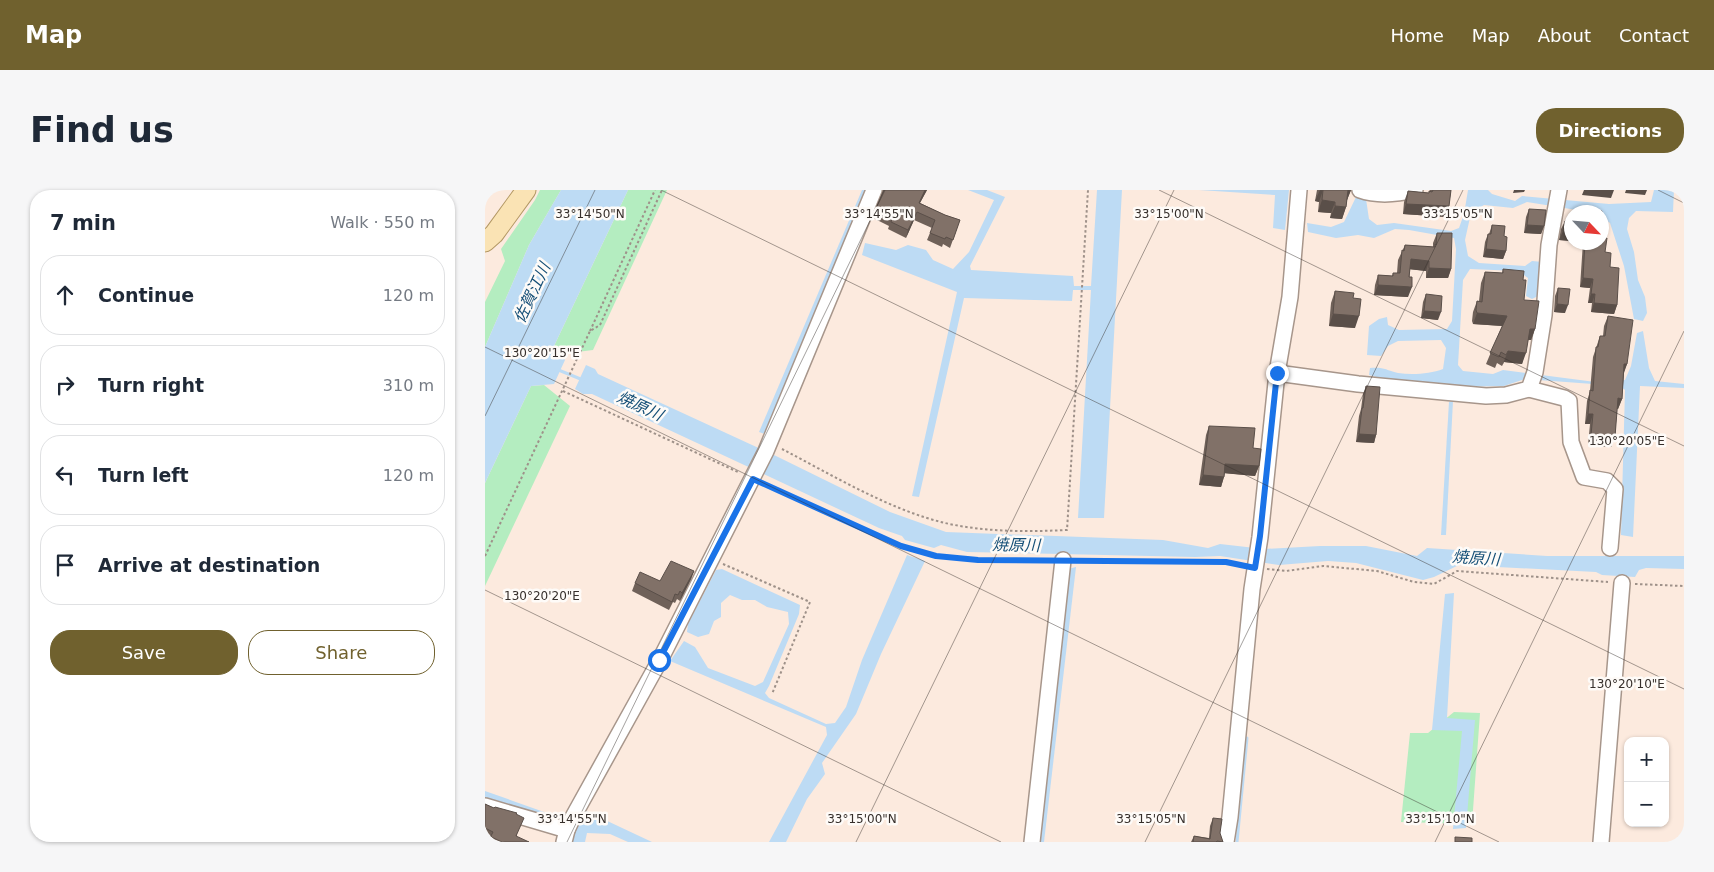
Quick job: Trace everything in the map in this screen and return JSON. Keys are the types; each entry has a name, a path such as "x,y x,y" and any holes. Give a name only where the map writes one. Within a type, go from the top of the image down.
{"main road":[{"path":"485,242 494,234 526,190"}],"street":[{"path":"485,806 568,830 753,479 874,190"},
{"path":"1226,842 1277,373 1290,297 1299,190"},
{"path":"1360,190 1369,194 1402,193 1415,190"},
{"path":"1532,381 1544,315 1549,246 1557,199"},
{"path":"1277,373 1358,384 1485,396 1506,395 1532,381"},
{"path":"1532,381 1569,401 1571,442 1584,477 1607,481 1615,489 1610,548"},
{"path":"1032,842 1063,560"},
{"path":"1601,842 1622,583"}],"path":[{"path":"485,556 655,190"},
{"path":"590,331 600,325 663,190"},
{"path":"768,447 885,501 944,522 971,527 1024,532 1067,530 1088,190"},
{"path":"563,391 894,542 936,556 978,560 1226,562 1255,568 1286,571 1323,566 1377,571 1414,582 1434,584 1457,571 1684,586"},
{"path":"711,559 810,602 772,694"}],"green space":[{"path":"540,190 561,190 529,245 485,347 485,302 505,261 501,249"},
{"path":"628,190 667,190 593,350 561,354 554,346"},
{"path":"544,385 570,406 485,586 485,483 531,386"},
{"path":"1454,712 1480,713 1472,824 1401,822 1410,733 1428,733"}],"water":[{"name":"佐賀江川","path":"561,190 628,190 554,346 565,360 554,384 531,386 485,483 485,347 529,245"},
{"path":"862,190 868,190 765,434 759,432"},
{"path":"968,190 987,190 1005,197 970,266 971,270 1073,276 1074,286 1091,286 1097,190 1122,190 1104,518 1078,518 1091,290 1073,290 1072,301 964,298 919,497 912,496 957,292 862,255 865,243 896,250 908,245 926,250 933,260 953,269 969,252 994,200"},
{"path":"1199,190 1289,190 1285,230 1273,228 1275,195"},
{"path":"1468,190 1488,190 1492,194 1515,201 1522,196 1609,204 1651,202 1654,190 1674,190 1673,212 1636,211 1629,218 1627,229 1634,252 1638,280 1645,297 1647,313 1643,321 1634,319 1624,266 1609,222 1609,205 1564,205 1564,208 1527,202 1513,208 1484,205 1471,213 1465,240 1468,256 1479,263 1525,266 1532,261 1543,262 1538,296 1532,299 1526,296 1528,278 1518,271 1470,269 1463,280 1458,365 1463,371 1493,374 1503,370 1603,383 1625,380 1631,366 1637,333 1643,331 1649,368 1655,381 1684,384 1684,388 1640,386 1633,537 1621,535 1625,390 1620,386 1525,379 1504,386 1450,387 1391,381 1369,375 1370,368 1382,368 1409,374 1427,373 1443,369 1446,348 1441,340 1398,341 1388,346 1381,356 1367,355 1369,326 1379,319 1387,317 1388,325 1399,330 1447,329 1452,321 1456,249 1454,238 1395,229 1374,238 1358,235 1336,238 1308,232 1307,223 1331,227 1344,222 1356,197 1366,199 1369,219 1377,225 1394,223 1451,231 1459,228 1464,214"},
{"path":"586,365 595,369 598,374 774,455 890,512 946,532 1163,540 1208,548 1220,544 1264,549 1366,546 1417,556 1427,548 1547,556 1684,556 1684,569 1646,568 1639,570 1635,577 1602,575 1596,572 1459,565 1423,580 1356,563 1328,561 1279,565 1220,556 967,552 941,545 934,548 905,540 902,536 879,528 592,394 583,394 575,389"},
{"path":"1453,401 1446,535 1441,535 1449,402"},
{"path":"907,555 925,561 881,654 856,714 822,763 825,774 807,799 786,842 769,842 827,735 826,727 670,661 684,641 695,647 708,668 755,686 763,682 789,624 788,612 767,607 755,600 742,600 730,595 721,603 721,617 714,621 709,634 698,637 687,632 688,624 716,570 722,569 800,605 799,614 765,693 769,698 826,724 835,723 846,707 862,660"},
{"path":"1076,567 1044,842 1036,842 1068,569"},
{"path":"1454,593 1447,718 1475,720 1466,828 1453,829 1462,731 1432,730 1445,594"},
{"path":"485,791 578,824 586,811 652,842 628,842 610,834 587,833 585,842 570,842 573,831 485,801"}],"building":[{"path":"884,190 925,190 919,203 960,220 953,240 930,233 935,220 917,212 908,230 891,222 892,219 875,210"},
{"path":"1323,190 1348,190 1346,207 1335,206 1335,202 1322,200"},
{"path":"1433,190 1451,190 1449,206 1406,204 1408,191 1429,193 1429,191 1432,192"},
{"path":"1529,209 1546,210 1544,226 1527,225"},
{"path":"1492,225 1505,226 1504,236 1507,237 1506,251 1486,249 1488,234 1491,234"},
{"path":"1437,233 1452,233 1451,269 1429,268 1429,261 1411,259 1409,277 1412,277 1412,287 1378,285 1378,275 1393,276 1393,273 1400,273 1402,250 1404,251 1405,245 1435,247"},
{"path":"1585,250 1605,250 1605,252 1611,253 1610,267 1619,268 1617,305 1594,303 1595,294 1591,294 1593,279 1583,278"},
{"path":"1503,269 1524,271 1523,280 1526,280 1524,300 1539,301 1535,329 1530,329 1526,353 1508,351 1506,355 1501,352 1499,357 1490,353 1507,316 1477,313 1476,310 1477,301 1482,302 1485,272 1503,273"},
{"path":"1558,288 1570,289 1568,305 1557,304"},
{"path":"1335,291 1354,293 1353,298 1361,299 1359,316 1333,314"},
{"path":"1426,294 1442,296 1441,312 1424,311"},
{"path":"1608,316 1633,320 1627,364 1624,364 1622,399 1618,398 1615,437 1591,435 1593,414 1588,414 1590,390 1593,391 1596,347 1598,347 1600,336 1605,336"},
{"path":"1366,386 1380,387 1376,435 1359,434"},
{"path":"1209,426 1255,428 1253,448 1261,449 1259,466 1225,464 1224,477 1203,475"},
{"path":"671,561 694,571 682,593 680,591 678,595 675,594 672,602 635,583 640,572 660,581"},
{"path":"485,804 517,813 524,818 516,836 529,842 488,842 493,832 485,828"},
{"path":"1213,818 1222,819 1220,833 1223,842 1193,842 1194,836 1210,839"},
{"path":"1455,837 1472,838 1472,842 1455,842"}],"waterway":[{"name":"焼原川","path":"556,369 583,380"},
{"path":"1237,842 1247,738"}],"route":[{"path":"659,660 753,479 901,546 936,556 978,560 1226,562 1255,568 1277,373"}]}
